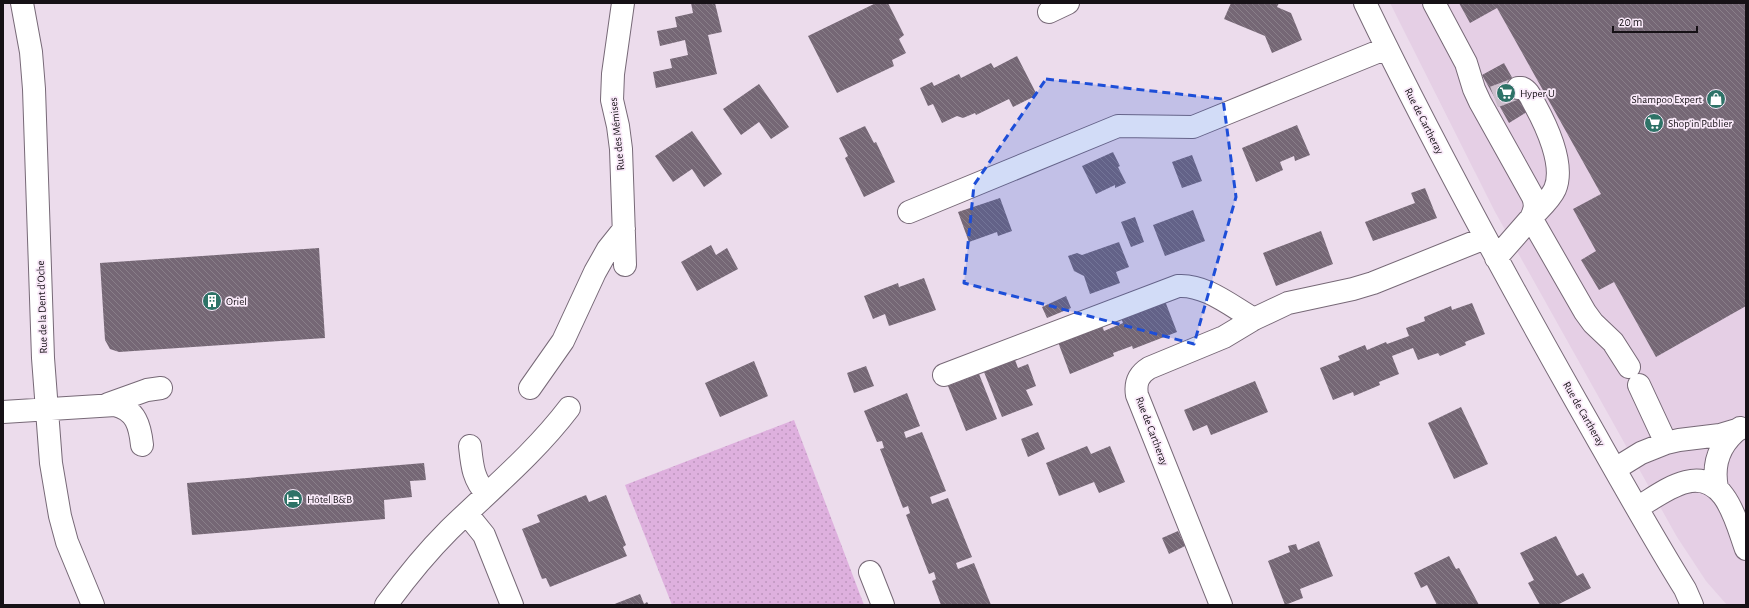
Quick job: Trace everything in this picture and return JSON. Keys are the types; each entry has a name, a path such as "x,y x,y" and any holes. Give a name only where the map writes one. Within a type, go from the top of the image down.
{"street":[{"name":"Rue de la Dent d'Oche","path":"22,3 31,52 34,89 43,358 53,476 60,516 67,542 93,605"},
{"name":"Rue des Mémises","path":"623,3 613,74 612,100 618,126 621,149 625,265"},
{"name":"Rue de Cartheray","path":"1365,3 1496,258 1689,597 1700,605"},
{"path":"1434,3 1466,63 1474,89 1487,99 1533,197 1535,211 1531,218"},
{"path":"909,212 1118,126 1193,127 1387,48"},
{"path":"1496,258 1554,189 1557,178 1557,168 1552,140 1547,127 1528,92 1522,88 1518,88"},
{"path":"1531,218 1585,312 1593,323 1613,342 1642,383 1666,443"},
{"path":"530,388 563,341 595,272 608,249 624,229"},
{"name":"Rue de Cartheray","path":"1221,605 1137,396 1135,387 1140,376 1149,368 1224,337 1254,319 1288,303 1353,289 1373,283 1485,238"},
{"path":"944,374 1178,286 1187,285 1204,290 1254,319"},
{"path":"3,412 108,404 147,390 161,388"},
{"path":"108,404 123,407 130,411 135,417 139,425 142,445"},
{"path":"386,605 418,564 487,494 535,449 569,408"},
{"path":"1615,469 1641,454 1666,443 1720,435 1743,427"},
{"path":"1717,488 1715,467 1718,456 1723,445 1731,436 1743,427"},
{"path":"470,446 473,474 481,488 487,494"},
{"path":"1637,508 1686,482 1697,480 1707,483 1717,488 1724,495 1746,549"},
{"path":"467,514 484,535 512,605"},
{"path":"870,572 883,605"}],"highlighted area":[{"path":"1046,79 1223,99 1236,197 1194,344 964,283 974,185"}],"shaded area":[{"name":"Shop'in Publier","path":"1390,3 1746,3 1746,605 1727,605 1706,581 1677,537 1494,210"},
{"path":"794,420 864,605 672,605 625,485"}],"building":[{"path":"691,3 715,3 722,32 708,35 717,74 656,88 653,72 672,68 670,59 688,55 685,40 660,46 657,31 677,27 675,17 693,13"},
{"path":"876,3 888,3 904,35 899,39 906,53 892,60 894,66 837,93 808,36"},
{"path":"1231,3 1279,3 1277,7 1291,13 1302,40 1272,53 1265,36 1224,19"},
{"name":"Shop'in Publier","path":"1459,3 1746,3 1746,306 1656,357 1614,282 1599,290 1581,260 1596,251 1573,209 1601,194 1497,8 1470,23"},
{"path":"1017,56 1037,95 1013,107 1009,99 976,115 975,113 963,118 957,116 942,123 933,104 928,106 920,88 932,82 934,86 959,74 961,78 991,63 994,68"},
{"name":"Hyper U","path":"1504,63 1530,110 1509,123 1482,75"},
{"path":"759,84 789,127 771,139 759,122 741,135 723,109"},
{"path":"1297,125 1310,155 1295,161 1294,156 1280,162 1283,170 1256,182 1242,148"},
{"path":"865,126 874,143 876,142 895,182 864,197 845,158 848,156 839,138"},
{"path":"692,131 722,174 704,187 692,169 673,182 655,156"},
{"path":"1113,152 1126,183 1115,188 1115,185 1096,194 1082,166"},
{"path":"1192,155 1202,181 1182,188 1172,162"},
{"path":"1425,188 1437,218 1373,241 1365,222 1415,203 1411,193"},
{"path":"1000,198 1012,231 998,236 997,232 969,242 958,212"},
{"path":"1193,210 1205,241 1165,256 1153,225"},
{"path":"1135,217 1144,242 1131,247 1121,222"},
{"path":"1321,231 1333,264 1276,286 1263,253"},
{"path":"1119,242 1129,267 1116,272 1120,283 1090,294 1084,276 1074,271 1068,256 1077,253 1082,255"},
{"path":"711,245 716,255 727,248 738,269 697,291 681,262"},
{"name":"Oriel","path":"319,248 325,338 119,352 110,349 105,340 100,263"},
{"path":"924,278 936,310 889,326 885,314 873,319 864,296 898,283 899,287"},
{"path":"1066,296 1071,308 1047,318 1042,307"},
{"path":"1165,301 1177,332 1133,349 1132,346 1113,353 1114,356 1070,374 1058,342 1102,325 1104,331 1123,323 1121,318"},
{"path":"1472,303 1485,334 1465,342 1466,345 1440,356 1438,353 1418,360 1413,348 1392,356 1399,374 1379,382 1380,385 1354,396 1353,392 1333,400 1320,368 1340,360 1338,356 1365,345 1367,350 1386,342 1387,344 1409,336 1406,328 1425,321 1424,317 1451,306 1452,310"},
{"path":"1015,360 1018,368 1028,364 1036,386 1026,390 1033,405 1002,417 984,372"},
{"path":"754,361 768,396 720,417 705,383"},
{"path":"866,366 874,386 854,393 847,373"},
{"path":"979,374 997,419 966,431 948,386"},
{"path":"1255,381 1268,412 1211,435 1207,425 1193,431 1184,410"},
{"path":"907,393 920,426 904,432 906,438 922,432 946,491 930,497 932,504 948,498 972,557 956,563 958,569 974,563 991,605 941,605 932,581 936,579 934,572 929,574 906,515 910,513 908,506 903,508 880,449 884,448 882,441 877,442 864,411"},
{"path":"1461,407 1488,464 1454,479 1428,423"},
{"path":"1038,432 1045,449 1028,457 1021,439"},
{"path":"1087,446 1091,454 1110,446 1125,482 1099,493 1094,482 1059,496 1046,463"},
{"name":"Hôtel B&B","path":"424,463 426,480 410,481 412,497 384,500 385,519 192,535 187,483"},
{"path":"586,495 589,502 606,495 626,545 623,547 627,556 550,587 546,578 542,579 522,529 540,522 537,515"},
{"path":"1178,531 1185,546 1169,554 1162,538"},
{"path":"1556,536 1577,576 1583,573 1591,588 1557,605 1540,605 1528,583 1534,580 1520,553"},
{"path":"1319,541 1333,576 1300,589 1303,598 1285,605 1268,561 1290,552 1288,546 1296,544 1298,550"},
{"path":"1449,556 1456,569 1459,568 1479,605 1437,605 1427,585 1421,588 1414,573"},
{"path":"640,594 644,604 647,602 649,605 612,605"}],"tunnel":[{"path":"1494,97 1518,88"}],"place":[{"name":"Hyper U","path":"1506,93"},
{"name":"Shampoo Expert","path":"1716,99"},
{"name":"Shop'in Publier","path":"1654,123"},
{"name":"Oriel","path":"212,301"},
{"name":"Hôtel B&B","path":"293,499"}]}
